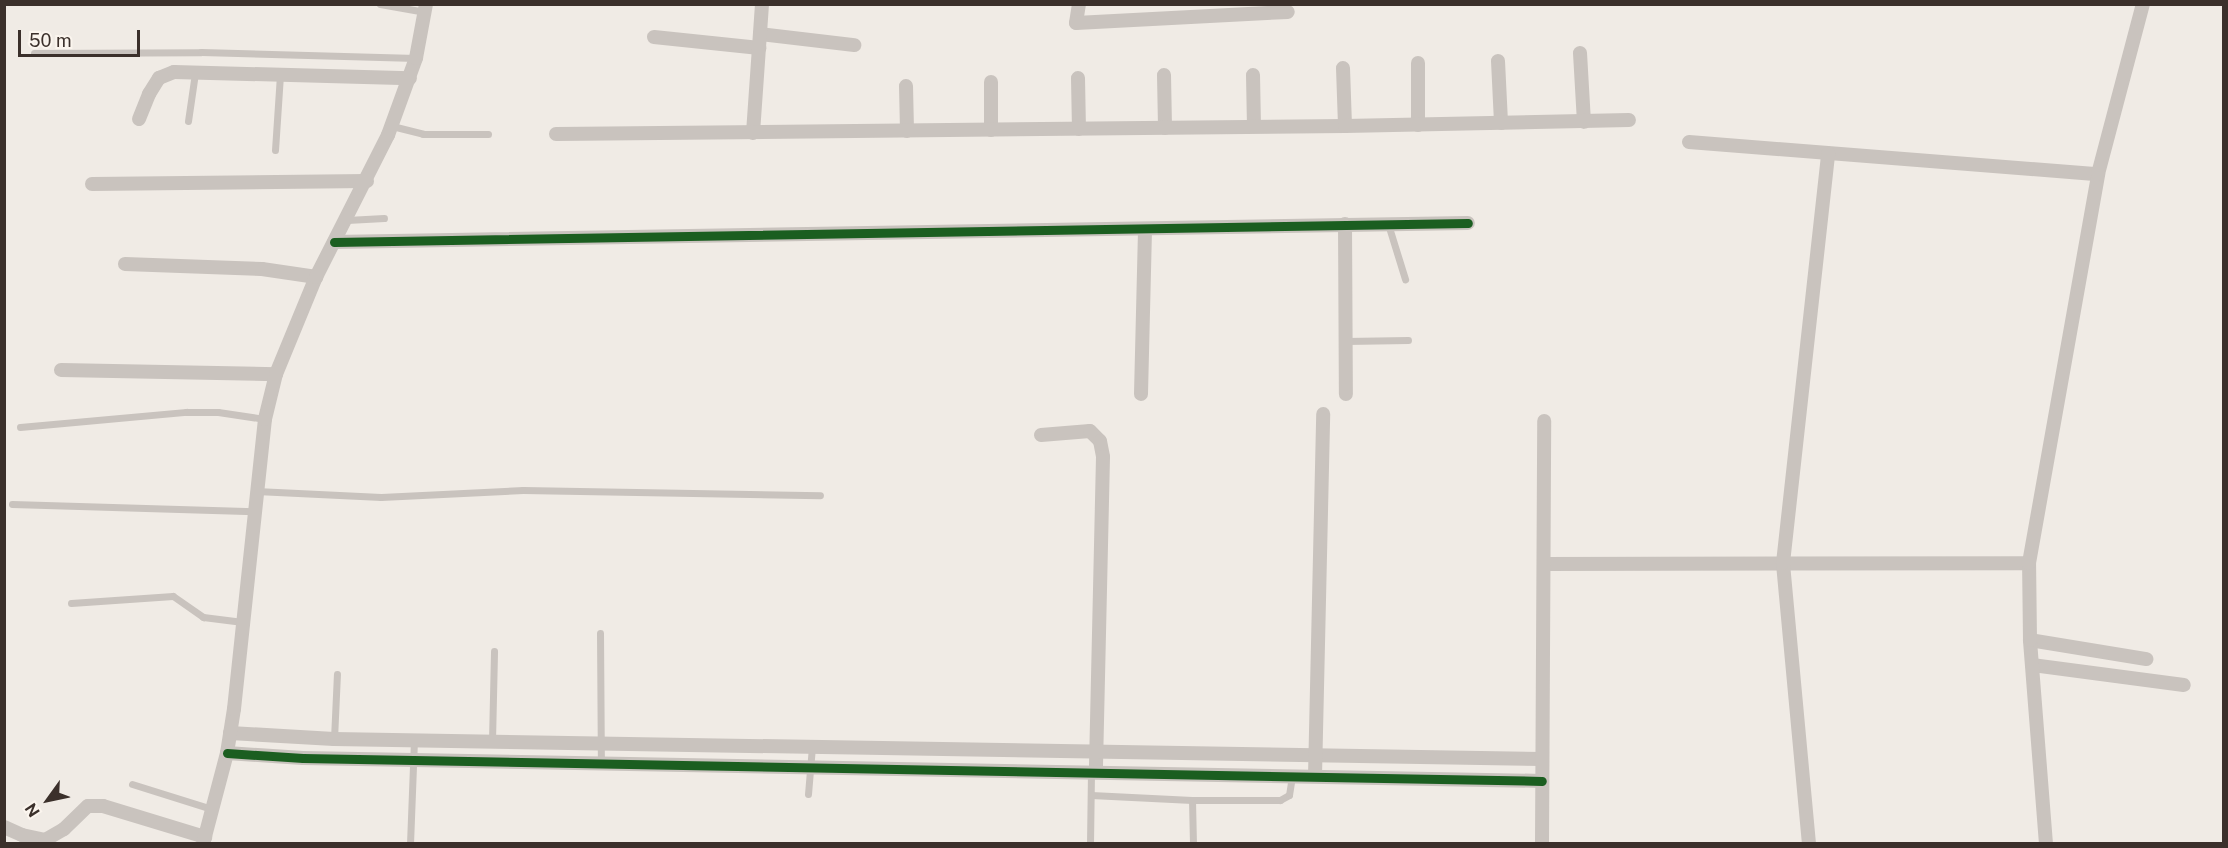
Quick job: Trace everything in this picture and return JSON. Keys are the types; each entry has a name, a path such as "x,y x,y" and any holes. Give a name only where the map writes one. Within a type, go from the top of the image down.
{"street":[{"path":"753,134 762,4"},
{"path":"1079,4 1076,23 1288,12"},
{"path":"2046,843 2031,665 2029,562 2098,174 2143,4"},
{"path":"4,827 22,835 45,840 64,829 88,806 104,806 204,840 230,734 265,419 276,374 316,277 367,181 392,126 416,58 425,8"},
{"path":"654,37 854,45"},
{"path":"1580,53 1584,122"},
{"path":"1498,61 1501,123"},
{"path":"1418,63 1418,125"},
{"path":"1343,68 1345,126"},
{"path":"139,119 149,94 159,78 174,72 410,78"},
{"path":"1164,75 1165,128"},
{"path":"1252,75 1254,126"},
{"path":"1078,78 1079,129"},
{"path":"991,82 991,130"},
{"path":"906,86 907,131"},
{"path":"556,134 753,134 1629,120"},
{"path":"1689,142 2098,174"},
{"path":"1809,843 1783,563 1828,153"},
{"path":"92,184 367,181"},
{"path":"334,243 392,240 1145,230 1468,223"},
{"path":"1345,224 1346,394"},
{"path":"1141,394 1145,230"},
{"path":"125,264 262,269 316,277"},
{"path":"61,370 276,374"},
{"path":"1315,776 1323,414"},
{"path":"1542,843 1544,421"},
{"path":"1041,435 1090,431 1100,441 1103,457 1097,750 1093,772"},
{"path":"1544,564 2029,562"},
{"path":"2030,640 2146,659"},
{"path":"2031,665 2184,685"},
{"path":"230,734 334,739 812,745 1542,759"},
{"path":"293,738 293,758"},
{"path":"750,766 751,745"},
{"path":"918,747 918,768"},
{"path":"227,753 293,758 1542,781"}],"lane":[{"path":"380,4 425,8"},
{"path":"34,53 201,52 416,58"},
{"path":"188,121 195,73"},
{"path":"275,150 279,75"},
{"path":"392,126 423,134 488,134"},
{"path":"346,220 384,218"},
{"path":"1388,224 1405,279"},
{"path":"1346,341 1408,340"},
{"path":"20,427 186,412 218,412 265,419"},
{"path":"256,491 381,496 523,490 820,495"},
{"path":"12,504 254,511"},
{"path":"71,603 173,596 203,617 243,622"},
{"path":"600,633 601,763"},
{"path":"492,741 494,651"},
{"path":"334,739 337,674"},
{"path":"410,843 414,740"},
{"path":"808,794 812,745"},
{"path":"1090,843 1093,772"},
{"path":"1091,795 1192,800 1280,800 1289,795 1292,776"},
{"path":"132,784 212,809"},
{"path":"1192,800 1193,843"}],"cycle path":[{"path":"334,242 1468,223"},
{"path":"227,753 303,758 1542,781"}]}
